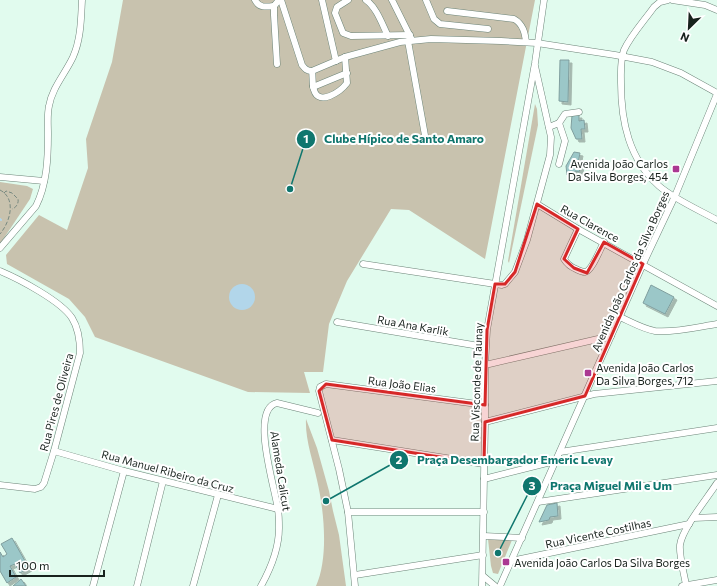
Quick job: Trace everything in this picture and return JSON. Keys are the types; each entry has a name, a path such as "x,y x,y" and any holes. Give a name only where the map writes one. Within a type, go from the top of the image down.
{"street":[{"path":"0,248 36,206 39,199 44,181 47,157 48,107 53,93 73,57 76,48 81,23 82,0"},
{"path":"256,0 261,6 274,6 280,0 302,65 304,69 308,71 345,57 410,39"},
{"path":"322,0 336,61"},
{"path":"348,0 337,7 334,13 344,33 349,35 388,36 431,40 526,42 622,56 663,66 681,73 717,94"},
{"path":"366,0 374,9 388,36"},
{"path":"392,0 410,39 426,141"},
{"path":"426,0 434,19 440,24 488,29"},
{"name":"Rua Visconde de Taunay","path":"482,586 484,555 485,348 488,316 535,63 544,0"},
{"path":"668,0 660,2 654,7 632,37 622,56 620,65 621,110 628,139 633,152 646,174 660,187 717,220"},
{"path":"672,0 705,6 717,10"},
{"path":"274,6 277,64"},
{"path":"447,11 514,18 520,23 525,34 526,42"},
{"path":"312,70 314,91 318,96 324,98 332,95 344,87 347,83 345,57"},
{"name":"Rua Visconde de Taunay","path":"494,284 505,284 516,272 527,240 550,155 551,146 549,127 535,63"},
{"path":"314,87 347,73"},
{"name":"Avenida João Carlos da Silva Borges","path":"500,586 674,196 717,94"},
{"path":"549,127 559,123 565,114 579,112"},
{"path":"558,164 565,141 559,123"},
{"path":"0,177 44,181"},
{"name":"Rua Clarence","path":"537,204 578,229 604,242 717,306"},
{"path":"578,229 564,258 567,264 574,268 583,272 588,271 604,242"},
{"path":"363,264 494,284"},
{"name":"Rua Pires de Oliveira","path":"0,271 31,287 65,310 72,317 79,334 80,353 44,483 41,487 35,489 0,485"},
{"path":"620,317 655,331 668,331 717,324"},
{"name":"Rua Ana Karlik","path":"337,322 485,348"},
{"path":"485,365 611,336"},
{"path":"485,422 585,396 717,381"},
{"name":"Rua João Elias","path":"332,440 319,391 320,387 326,384 485,405"},
{"name":"Alameda Calicut","path":"262,586 272,566 279,529 278,509 264,440 264,426 269,410 274,404 277,403 318,413"},
{"path":"560,452 717,428"},
{"path":"355,586 348,512 332,440 484,464"},
{"name":"Rua Manuel Ribeiro da Cruz","path":"54,451 124,471 278,509"},
{"path":"484,478 556,461"},
{"path":"93,586 124,471"},
{"path":"538,502 717,475"},
{"path":"137,586 163,481"},
{"path":"717,483 689,524 680,544 684,585 717,580"},
{"path":"193,586 218,495"},
{"path":"348,512 484,512"},
{"path":"694,518 717,517"},
{"name":"Rua Vicente Costilhas","path":"512,561 689,524"},
{"path":"484,536 522,538"},
{"path":"355,575 484,555"},
{"path":"483,576 495,586"}],"path":[{"path":"0,190 8,199 11,208 8,221 1,232"},
{"path":"4,193 8,192 15,195 18,199 16,206 12,209 11,208"}],"highlighted area":[{"path":"537,204 578,229 564,259 574,268 587,273 604,242 643,264 585,396 485,422 484,464 332,440 319,391 326,384 485,405 487,330 495,284 505,284 515,272"}],"shaded area":[{"path":"123,0 535,0 485,259 409,210 391,209 347,281 329,324 323,372 304,372 310,393 248,392 95,337 85,317 69,299 7,264 6,255 39,215 67,230 88,168 86,139 112,62"},
{"path":"535,104 537,109 538,125 509,263 508,261"},
{"path":"0,182 27,186 33,189 30,199 0,244"},
{"path":"306,419 317,448 329,491 339,535 346,586 316,586 323,561 324,533 320,492 308,442"},
{"path":"488,539 512,540 498,574 493,573 491,566"}],"water":[{"path":"242,284 251,288 255,297 251,306 242,310 233,306 229,297 233,288"}],"building":[{"path":"560,60 569,60 568,102 559,101"},
{"path":"572,115 579,115 579,121 584,120 585,129 581,129 582,139 576,139 571,128"},
{"path":"574,152 580,153 578,163 582,163 579,172 575,171 574,176 567,175 566,166"},
{"path":"651,285 674,297 665,314 643,303"},
{"path":"557,503 558,516 550,517 549,520 539,522 547,505"},
{"path":"12,538 29,568 20,573 15,564 10,566 16,577 7,583 0,571 0,552 3,557 7,554 1,544"},
{"path":"21,579 26,586 13,586"}],"place":[{"name":"Avenida João Carlos Da Silva Borges, 454","path":"676,169"},
{"name":"Clube Hípico de Santo Amaro","path":"290,189"},
{"name":"Avenida João Carlos Da Silva Borges, 712","path":"588,373"},
{"name":"Praça Desembargador Emeric Levay","path":"326,501"},
{"name":"Praça Miguel Mil e Um","path":"498,553"},
{"name":"Avenida João Carlos Da Silva Borges","path":"506,562"}]}
